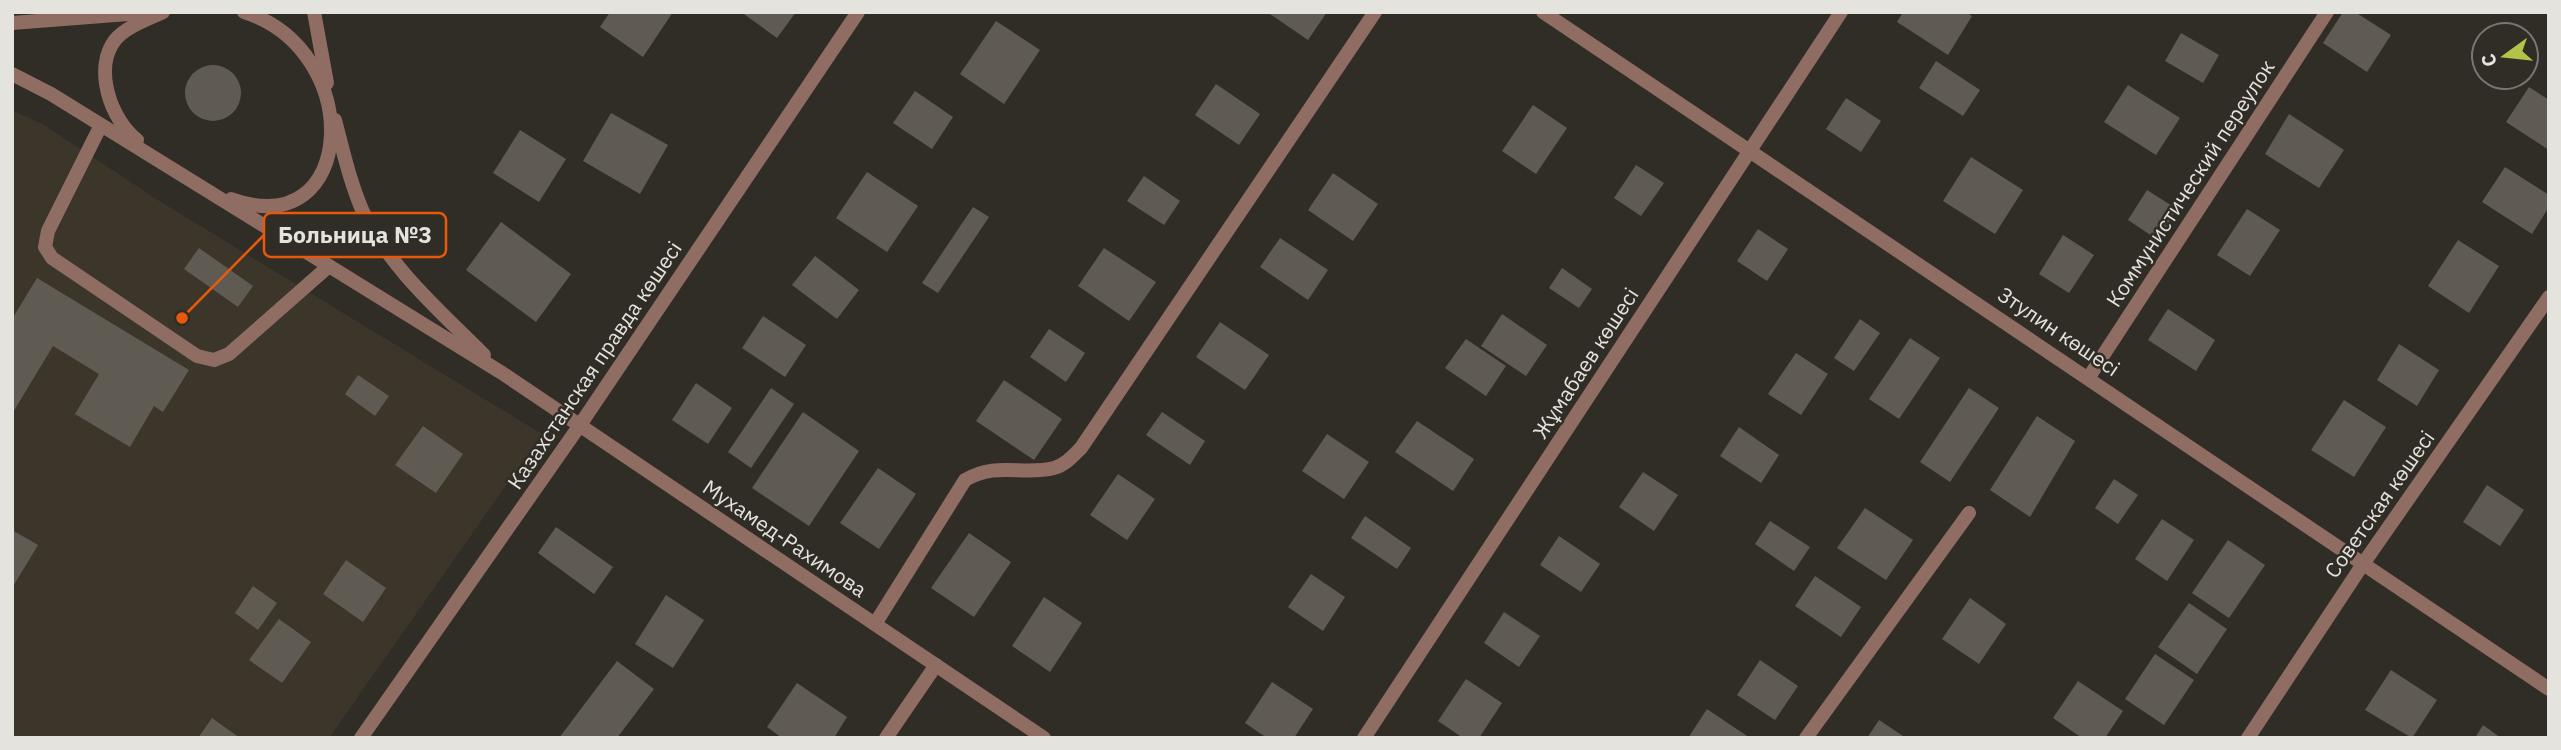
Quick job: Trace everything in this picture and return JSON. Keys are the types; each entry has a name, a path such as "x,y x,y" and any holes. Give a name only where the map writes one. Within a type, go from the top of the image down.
{"street":[{"path":"12,23 154,12"},
{"path":"163,12 123,32 113,43 106,62 107,86 113,110 132,136 180,174 248,204 278,205 294,200 319,178 330,143 330,99 313,66 298,45 282,30 263,18 244,12"},
{"path":"314,12 330,99 352,184 375,233 415,284 502,373"},
{"name":"Казахстанская правда көшесі","path":"361,738 580,425 858,12"},
{"path":"875,624 965,480 980,471 1052,469 1065,463 1082,449 1375,12"},
{"name":"Зтулин көшесі","path":"1543,12 2549,689"},
{"name":"Жұмабаев көшесі","path":"1364,738 1841,12"},
{"name":"Коммунистический переулок","path":"2089,377 2327,12"},
{"path":"12,74 101,125 502,373"},
{"path":"101,125 48,231 45,247 52,258 197,356 214,360 229,354 329,266"},
{"name":"Советская көшесі","path":"2248,738 2363,564 2549,297"},
{"name":"Мухамед-Рахимова","path":"502,373 1044,738"},
{"path":"1806,738 1969,513"},
{"path":"887,738 936,665"}],"shaded area":[{"path":"12,110 44,125 161,202 542,434 329,738 12,738"}],"building":[{"path":"610,12 673,12 643,57 600,27"},
{"path":"741,12 796,12 777,38"},
{"path":"1267,12 1327,12 1308,40"},
{"path":"1903,12 1966,12 1972,16 1948,55 1897,22"},
{"path":"2343,12 2355,12 2391,35 2367,72 2323,43"},
{"path":"996,21 1040,50 1004,104 960,74"},
{"path":"2181,33 2219,55 2203,83 2165,61"},
{"path":"1936,61 1980,90 1963,116 1919,88"},
{"path":"213,65 224,67 233,73 239,82 239,104 233,113 224,119 213,121 202,119 193,113 187,104 185,93 187,82 193,73 202,67"},
{"path":"1216,84 1260,114 1239,145 1195,115"},
{"path":"2128,85 2180,118 2156,155 2104,122"},
{"path":"915,91 953,117 932,149 893,123"},
{"path":"2526,91 2535,91 2549,100 2549,150 2506,122"},
{"path":"1846,98 1881,121 1861,152 1826,129"},
{"path":"1533,105 1567,128 1536,174 1502,151"},
{"path":"611,113 668,145 640,194 583,161"},
{"path":"2289,114 2344,150 2319,188 2265,154"},
{"path":"520,130 566,159 539,202 493,173"},
{"path":"1971,157 2023,190 1995,234 1943,201"},
{"path":"1636,165 1664,183 1641,216 1614,198"},
{"path":"2505,167 2549,195 2549,207 2532,234 2482,202"},
{"path":"867,172 918,206 887,252 836,218"},
{"path":"1333,173 1378,204 1353,241 1308,210"},
{"path":"1144,176 1180,201 1164,225 1127,201"},
{"path":"2147,190 2177,209 2158,240 2128,220"},
{"path":"973,207 989,217 938,293 922,283"},
{"path":"2247,209 2280,230 2250,276 2217,255"},
{"path":"501,222 571,274 536,322 466,270"},
{"path":"1758,229 1788,249 1767,281 1737,261"},
{"path":"2063,235 2094,255 2069,293 2039,274"},
{"path":"1280,238 1328,270 1308,300 1260,267"},
{"path":"2458,240 2499,266 2469,313 2428,286"},
{"path":"199,248 253,286 238,307 184,269"},
{"path":"1104,248 1156,282 1129,321 1078,286"},
{"path":"815,256 859,290 837,319 792,285"},
{"path":"1562,268 1592,289 1579,308 1549,288"},
{"path":"37,278 189,370 163,412 154,406 130,447 75,414 99,374 53,346 12,414 12,319"},
{"path":"2168,309 2215,340 2196,371 2148,340"},
{"path":"1502,314 1547,345 1526,376 1481,346"},
{"path":"763,316 806,345 785,377 742,348"},
{"path":"1860,319 1880,333 1854,371 1834,358"},
{"path":"1220,322 1269,355 1245,390 1196,357"},
{"path":"1049,329 1085,353 1066,382 1030,357"},
{"path":"1910,338 1940,358 1899,419 1869,399"},
{"path":"1466,339 1506,366 1486,396 1445,368"},
{"path":"2399,344 2439,370 2417,406 2377,380"},
{"path":"1796,353 1828,374 1801,415 1768,394"},
{"path":"358,375 389,396 375,416 345,394"},
{"path":"1004,380 1062,419 1034,460 976,421"},
{"path":"696,383 732,408 708,444 672,420"},
{"path":"771,388 794,404 751,468 728,452"},
{"path":"1969,388 1999,408 1950,482 1920,462"},
{"path":"2344,400 2386,427 2354,477 2311,450"},
{"path":"803,412 859,451 809,526 752,488"},
{"path":"1162,412 1205,441 1190,465 1146,435"},
{"path":"2037,416 2075,441 2030,517 1990,490"},
{"path":"1417,421 1474,459 1453,491 1395,452"},
{"path":"423,426 463,454 436,493 395,465"},
{"path":"1739,427 1779,455 1761,483 1720,456"},
{"path":"1327,434 1369,462 1344,499 1302,471"},
{"path":"878,468 916,494 879,549 840,523"},
{"path":"1643,472 1678,495 1654,531 1619,507"},
{"path":"1118,474 1155,499 1127,540 1090,515"},
{"path":"2114,479 2138,495 2118,524 2095,508"},
{"path":"2487,485 2524,510 2500,546 2463,522"},
{"path":"1865,508 1913,540 1886,580 1837,548"},
{"path":"1365,516 1411,548 1397,569 1351,538"},
{"path":"2162,519 2194,540 2167,581 2135,559"},
{"path":"1770,521 1810,547 1794,571 1755,544"},
{"path":"556,527 613,567 594,594 538,553"},
{"path":"12,530 38,545 12,588"},
{"path":"969,533 1011,562 974,617 931,588"},
{"path":"1559,536 1600,564 1581,592 1540,565"},
{"path":"2228,540 2265,565 2229,618 2192,593"},
{"path":"346,560 386,588 363,622 323,594"},
{"path":"1311,574 1345,597 1323,631 1288,607"},
{"path":"1815,576 1861,607 1841,637 1795,606"},
{"path":"253,586 277,603 258,630 235,613"},
{"path":"666,595 704,620 673,668 635,644"},
{"path":"1044,597 1082,623 1050,672 1012,646"},
{"path":"1970,598 2006,624 1979,664 1942,639"},
{"path":"2189,603 2227,629 2197,674 2158,647"},
{"path":"1504,612 1540,636 1519,667 1484,643"},
{"path":"279,619 311,642 282,683 249,660"},
{"path":"2155,654 2194,680 2164,725 2125,699"},
{"path":"1760,660 1798,686 1775,720 1737,695"},
{"path":"617,661 654,689 617,738 559,738"},
{"path":"2391,670 2437,700 2412,738 2365,710"},
{"path":"1466,679 1502,703 1479,738 1463,738 1438,721"},
{"path":"2078,681 2123,711 2105,738 2082,738 2053,718"},
{"path":"1272,682 1313,709 1294,738 1267,738 1245,723"},
{"path":"797,683 847,717 834,738 782,738 767,727"},
{"path":"1707,709 1750,738 1688,738"},
{"path":"212,718 240,738 198,738"},
{"path":"1879,720 1906,738 1867,738"},
{"path":"2483,725 2501,738 2475,738"}],"place":[{"name":"Больница №3","path":"182,318"}]}
